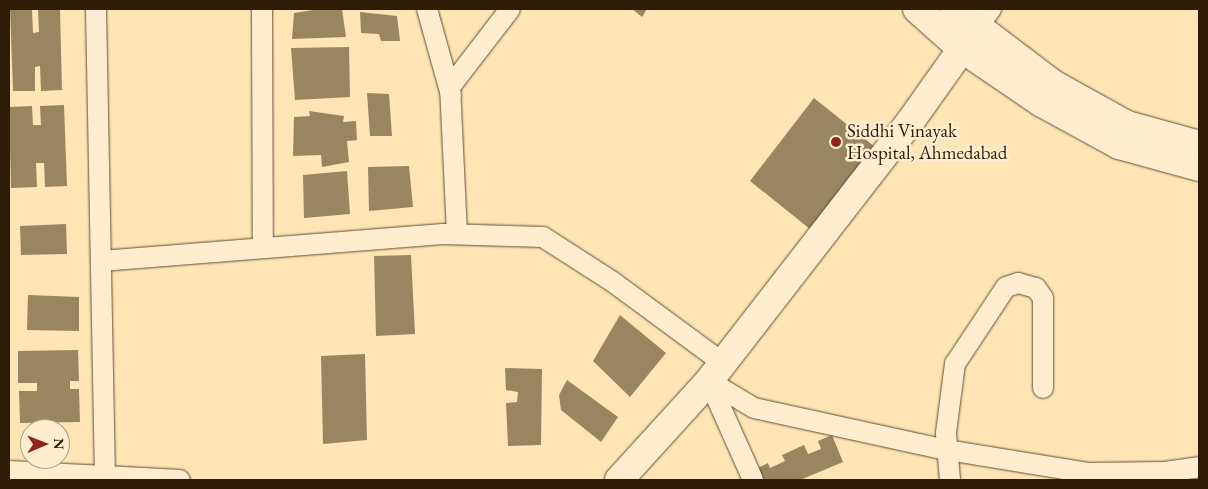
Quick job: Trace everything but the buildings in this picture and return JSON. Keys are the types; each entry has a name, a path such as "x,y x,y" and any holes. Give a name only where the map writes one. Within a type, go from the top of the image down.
{"main road":[{"path":"917,9 976,29 1053,84 1127,125 1199,145"},
{"path":"954,9 976,29 1042,103 1119,145 1199,167"},
{"path":"619,480 716,372 910,122 976,29"}],"street":[{"path":"96,9 105,474"},
{"path":"262,9 263,248"},
{"path":"427,9 451,95"},
{"path":"457,234 450,87 510,9"},
{"path":"101,260 457,234 543,237 613,282 716,372 754,408 947,450 1089,473 1165,472 1199,467"},
{"path":"950,480 947,450 955,364 1006,287 1018,283 1036,288 1043,298 1043,388"},
{"path":"716,372 754,480"},
{"path":"9,471 105,474 180,480"}],"place":[{"name":"Siddhi Vinayak Hospital, Ahmedabad","path":"836,142"}]}
